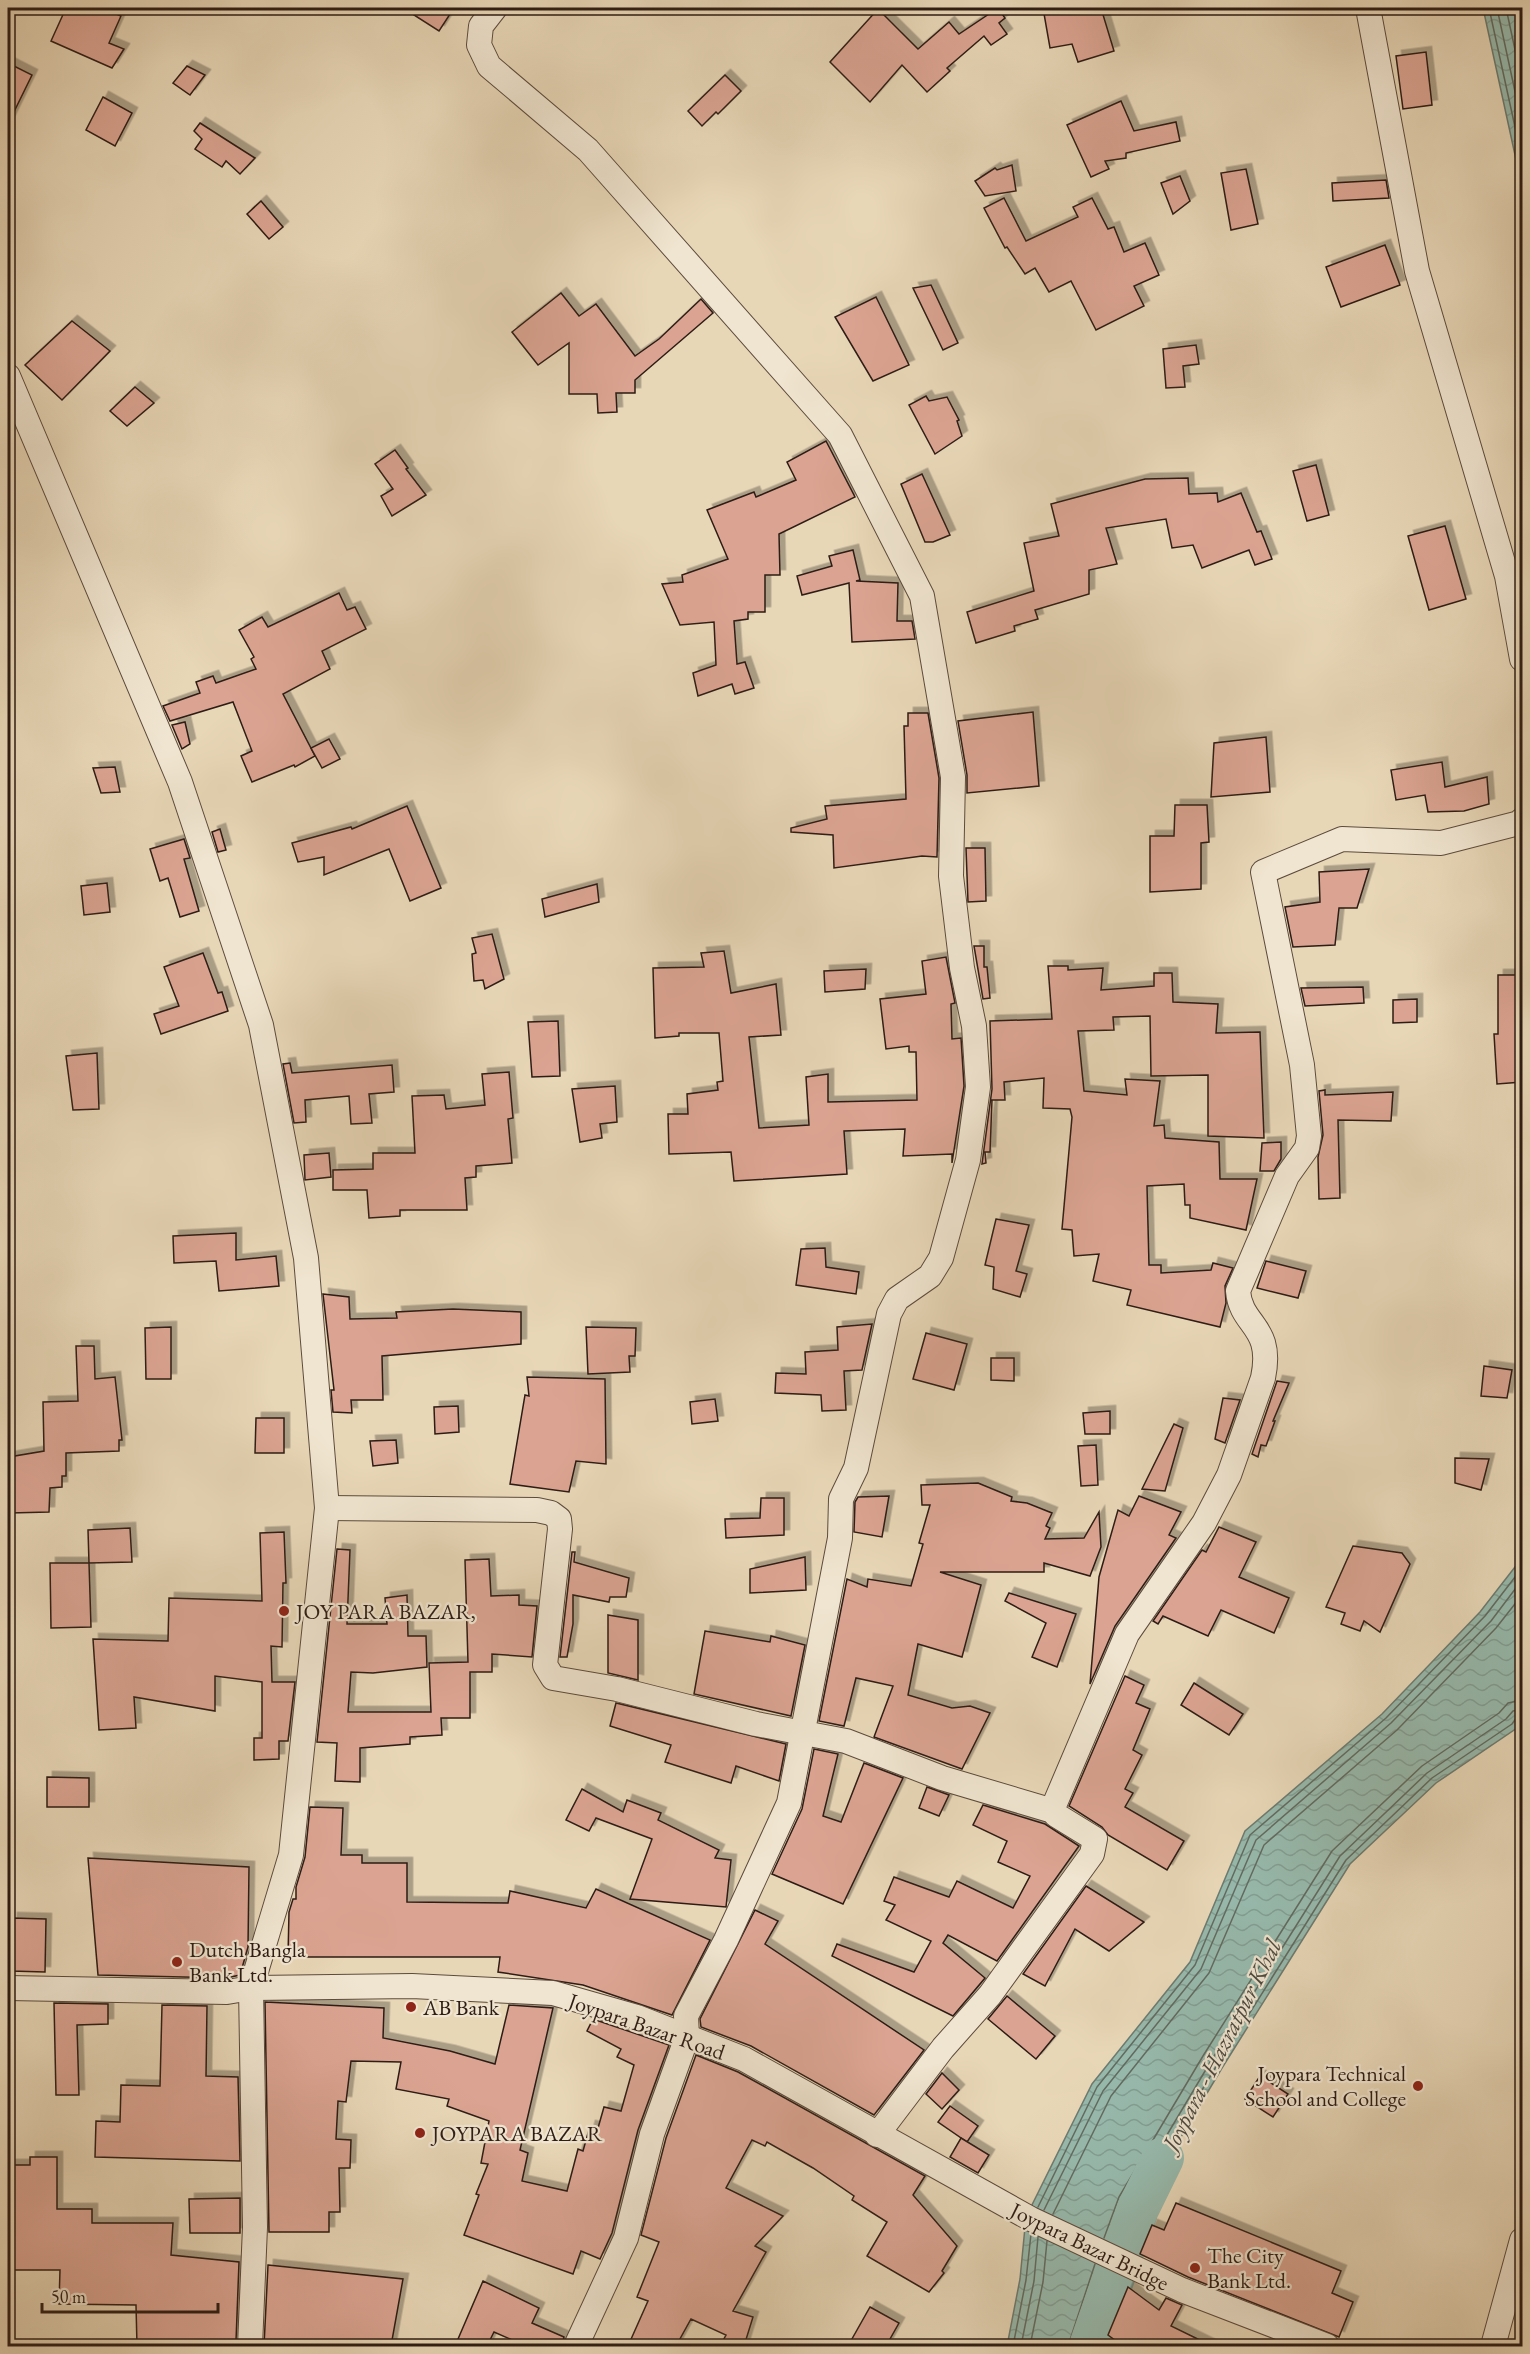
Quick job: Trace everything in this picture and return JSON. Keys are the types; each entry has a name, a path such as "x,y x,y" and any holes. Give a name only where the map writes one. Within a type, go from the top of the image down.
{"street":[{"path":"495,8 481,26 479,45 489,66 588,150 840,435 922,596 953,777 951,876 977,1052 978,1087 968,1160 941,1258 930,1276 897,1299 889,1314 856,1468 841,1499 840,1538 789,1803 726,1940 686,2016 687,2037 652,2134 626,2238 576,2346"},
{"path":"1368,8 1417,271 1507,576 1522,659"},
{"path":"8,376 180,782 261,1025 306,1258 327,1508 291,1855 251,1988 255,2227 250,2346"},
{"path":"1053,1811 1127,1634 1151,1596 1204,1523 1229,1475 1263,1378 1266,1361 1264,1340 1241,1305 1238,1291 1287,1176 1307,1148 1309,1136 1302,1065 1263,872 1342,839 1441,843 1519,824 1522,820"},
{"path":"327,1508 537,1510 551,1513 559,1519 560,1529 545,1665 553,1678 617,1689 846,1741 942,1779 1053,1811 1056,1815 1092,1835 1096,1843 1092,1854 990,1995 943,2048 877,2135"},
{"name":"Joypara Bazar Road","path":"8,1988 227,1992 251,1988 412,1986 553,1993 637,2017 744,2059 998,2202"},
{"name":"Joypara Bazar Bridge","path":"998,2202 1182,2290 1327,2346"},
{"path":"1492,2346 1522,2240"}],"water":[{"path":"1483,8 1522,8 1522,187"},
{"path":"1522,1558 1522,1717 1517,1728 1436,1783 1350,1864 1222,2068 1138,2209 1090,2346 1007,2346 1020,2279 1026,2217 1092,2084 1190,1962 1245,1831 1382,1714 1480,1612"}],"building":[{"path":"66,8 102,8 121,16 109,43 124,49 112,68 51,41"},
{"path":"403,8 454,8 439,31"},
{"path":"998,8 1005,18 999,23 1007,34 991,45 984,36 947,68 950,71 927,92 902,65 870,102 830,62 878,9 918,49 949,22 959,34"},
{"path":"1043,8 1101,8 1114,51 1078,62 1072,44 1050,48"},
{"path":"1426,52 1432,105 1403,109 1396,56"},
{"path":"8,63 32,75 8,124"},
{"path":"187,66 205,75 190,95 173,83"},
{"path":"725,75 741,91 702,126 688,111"},
{"path":"103,97 132,113 115,146 86,130"},
{"path":"1121,101 1134,131 1176,122 1180,141 1126,153 1126,158 1105,161 1109,169 1091,177 1067,125"},
{"path":"200,123 255,158 240,174 226,161 222,167 195,149 202,139 194,131"},
{"path":"1012,165 1016,191 985,196 975,181 995,168 997,170"},
{"path":"1246,169 1258,224 1231,230 1221,173"},
{"path":"1180,176 1190,201 1173,214 1161,183"},
{"path":"1386,180 1389,198 1333,201 1332,183"},
{"path":"1004,198 1026,241 1078,217 1073,207 1092,198 1108,229 1114,227 1124,252 1145,243 1159,275 1134,286 1144,306 1096,330 1071,281 1049,292 1035,268 1025,274 1007,247 1005,248 984,208"},
{"path":"261,201 283,227 269,239 247,214"},
{"path":"1385,245 1400,285 1341,307 1326,267"},
{"path":"931,285 958,343 943,350 913,288"},
{"path":"561,293 579,316 596,304 635,356 659,339 701,299 713,313 635,380 635,393 616,393 617,412 598,413 597,394 569,394 569,343 538,365 512,332"},
{"path":"876,297 909,365 873,381 835,317"},
{"path":"72,321 110,351 62,400 25,365"},
{"path":"1196,345 1199,364 1183,366 1185,387 1166,388 1163,349"},
{"path":"135,387 154,403 127,426 110,411"},
{"path":"926,396 929,401 947,397 959,420 957,421 962,436 935,454 909,405"},
{"path":"826,441 855,497 779,534 780,575 765,575 765,612 748,612 748,619 734,621 737,664 745,662 754,688 735,694 732,684 698,696 693,673 716,665 714,622 680,625 662,584 683,582 682,575 728,559 707,510 754,492 756,497 796,480 787,462"},
{"path":"395,450 426,495 392,516 381,496 393,489 375,464"},
{"path":"1316,465 1329,515 1307,521 1293,471"},
{"path":"922,474 950,535 933,542 925,542 901,484"},
{"path":"1188,478 1189,494 1217,493 1218,502 1241,493 1257,532 1261,531 1272,559 1255,565 1249,550 1202,568 1193,545 1172,548 1166,519 1106,528 1117,564 1089,570 1089,594 1035,610 1038,619 1014,626 1015,631 976,643 967,612 1034,591 1024,543 1059,536 1051,504 1145,479"},
{"path":"1445,526 1466,599 1429,610 1408,536"},
{"path":"853,550 860,580 856,581 898,583 897,621 912,621 915,639 852,642 849,583 802,595 797,576 832,566 829,556"},
{"path":"339,593 347,610 355,607 366,629 322,651 330,669 283,694 315,756 295,767 294,765 252,782 241,756 252,751 233,702 170,721 163,706 200,693 196,682 213,676 216,683 256,669 251,659 254,657 239,630 262,617 268,627"},
{"path":"1033,712 1039,786 967,793 967,775 958,721"},
{"path":"908,713 928,713 939,778 937,857 922,856 834,868 833,835 791,832 791,828 827,819 825,806 906,799 904,726 908,726"},
{"path":"185,722 190,744 182,749 172,725"},
{"path":"1266,737 1270,792 1211,797 1214,743"},
{"path":"329,739 340,759 322,768 311,748"},
{"path":"1442,762 1445,787 1487,777 1489,804 1464,811 1428,812 1425,795 1396,800 1391,770"},
{"path":"115,767 120,792 101,793 93,768"},
{"path":"1175,805 1207,805 1209,842 1201,843 1201,889 1150,892 1150,836 1174,836"},
{"path":"407,806 441,888 410,901 389,849 324,875 324,857 298,862 292,843 351,827 352,829"},
{"path":"220,829 226,850 218,852 212,832"},
{"path":"184,839 190,858 184,859 199,911 180,917 168,878 160,881 150,849"},
{"path":"966,848 985,848 986,901 968,902"},
{"path":"1369,869 1357,908 1339,908 1335,945 1293,947 1285,907 1320,902 1319,872"},
{"path":"107,883 110,912 84,915 81,886"},
{"path":"597,884 599,902 545,917 542,899"},
{"path":"492,934 504,979 485,989 483,980 474,981 472,954 476,953 472,938"},
{"path":"974,946 984,946 984,967 987,967 990,998 983,999"},
{"path":"724,951 731,993 776,984 781,1035 749,1037 759,1128 809,1125 806,1077 828,1074 828,1102 917,1100 916,1052 909,1052 909,1046 886,1049 880,999 926,994 922,961 946,957 955,1003 951,1004 952,1039 961,1038 964,1086 952,1163 952,1154 903,1156 905,1129 844,1131 847,1174 734,1181 731,1152 669,1154 668,1114 688,1114 687,1094 718,1090 717,1082 723,1081 719,1033 679,1033 679,1036 655,1038 653,968 704,967 701,953"},
{"path":"203,953 218,993 222,992 228,1011 161,1034 154,1014 179,1006 164,967"},
{"path":"1048,966 1068,966 1068,970 1103,968 1101,990 1154,986 1154,973 1172,973 1173,1002 1218,1004 1216,1033 1260,1032 1264,1138 1208,1136 1208,1075 1151,1076 1150,1016 1113,1017 1114,1030 1078,1031 1084,1091 1127,1095 1125,1079 1160,1081 1154,1126 1164,1125 1165,1138 1219,1142 1220,1179 1257,1179 1246,1230 1190,1218 1190,1205 1185,1205 1184,1184 1147,1186 1149,1265 1161,1265 1161,1273 1211,1270 1213,1263 1233,1268 1225,1286 1226,1303 1220,1327 1127,1305 1131,1290 1093,1281 1099,1254 1074,1256 1072,1230 1062,1229 1072,1117 1070,1109 1043,1108 1044,1078 1004,1082 1005,1100 992,1100 990,1152 985,1152 986,1163 982,1164 992,1089 990,1021 1052,1019"},
{"path":"866,969 865,989 825,992 824,971"},
{"path":"1498,975 1522,975 1522,1082 1497,1084 1494,1034 1498,1034"},
{"path":"1363,987 1364,1003 1305,1006 1301,988"},
{"path":"1417,999 1417,1022 1393,1023 1393,1000"},
{"path":"558,1021 560,1076 532,1077 528,1022"},
{"path":"97,1053 99,1109 73,1110 66,1056"},
{"path":"290,1063 292,1073 392,1065 394,1092 369,1094 372,1123 351,1124 349,1096 305,1100 306,1122 294,1123 283,1064"},
{"path":"509,1072 513,1118 508,1119 512,1163 476,1166 476,1177 465,1178 467,1210 400,1210 400,1216 369,1218 367,1190 333,1190 333,1170 373,1169 373,1153 415,1153 412,1096 444,1095 446,1109 485,1105 482,1074"},
{"path":"615,1086 617,1122 600,1124 602,1138 580,1142 572,1089"},
{"path":"1325,1090 1325,1095 1393,1092 1391,1121 1338,1120 1340,1198 1319,1199 1318,1157 1323,1135 1319,1091"},
{"path":"1281,1142 1281,1159 1274,1171 1260,1171 1262,1143"},
{"path":"329,1153 331,1177 305,1180 304,1155"},
{"path":"996,1219 1029,1225 1016,1271 1027,1274 1020,1297 993,1289 994,1267 985,1265"},
{"path":"236,1233 236,1260 276,1256 279,1286 219,1291 216,1261 174,1263 173,1236"},
{"path":"825,1248 826,1267 859,1272 856,1294 796,1285 801,1249"},
{"path":"1266,1261 1306,1271 1298,1298 1257,1288"},
{"path":"323,1294 349,1297 350,1319 397,1318 396,1312 453,1309 521,1312 521,1344 382,1356 383,1400 351,1400 352,1413 333,1412 331,1390 334,1390"},
{"path":"872,1324 862,1370 844,1371 846,1410 822,1411 821,1395 775,1393 776,1373 806,1374 805,1352 838,1350 837,1327"},
{"path":"171,1327 171,1379 146,1379 145,1328"},
{"path":"586,1327 636,1328 635,1356 629,1356 630,1372 588,1374"},
{"path":"926,1333 967,1344 954,1390 913,1379"},
{"path":"76,1346 94,1346 95,1379 115,1377 122,1440 119,1440 119,1451 66,1453 66,1476 62,1476 62,1487 50,1488 49,1512 10,1513 9,1457 44,1451 43,1402 78,1401"},
{"path":"991,1358 1014,1358 1014,1381 991,1380"},
{"path":"1484,1366 1512,1370 1507,1398 1481,1396"},
{"path":"527,1377 605,1379 606,1464 576,1461 569,1492 510,1484 525,1395 529,1396"},
{"path":"1277,1381 1289,1383 1273,1421 1275,1421 1266,1446 1261,1445 1258,1457 1252,1454"},
{"path":"1223,1398 1240,1400 1225,1443 1215,1439"},
{"path":"715,1399 718,1421 692,1424 690,1402"},
{"path":"458,1406 459,1432 435,1434 434,1407"},
{"path":"1110,1411 1110,1434 1085,1434 1083,1413"},
{"path":"256,1418 284,1418 284,1453 255,1453"},
{"path":"1174,1424 1183,1428 1165,1491 1142,1489"},
{"path":"396,1440 398,1463 373,1466 370,1441"},
{"path":"1096,1445 1098,1485 1081,1486 1078,1446"},
{"path":"1455,1458 1489,1459 1481,1490 1455,1483"},
{"path":"978,1483 1012,1497 1011,1501 1027,1503 1052,1513 1046,1526 1050,1528 1045,1539 1084,1538 1099,1512 1101,1547 1090,1576 1044,1563 1044,1572 940,1572 981,1585 962,1657 918,1644 908,1695 952,1708 970,1706 990,1713 962,1769 874,1737 893,1686 856,1678 844,1726 819,1721 847,1579 867,1587 868,1579 911,1586 923,1544 919,1543 930,1505 922,1505 921,1485"},
{"path":"889,1496 882,1537 854,1532 855,1502 858,1497"},
{"path":"1139,1496 1181,1512 1169,1535 1176,1538 1115,1626 1090,1684 1099,1577 1118,1510 1129,1516"},
{"path":"761,1498 784,1498 784,1535 726,1538 725,1519 760,1518"},
{"path":"1219,1527 1256,1542 1239,1577 1289,1598 1274,1633 1221,1610 1208,1636 1163,1616 1158,1624 1153,1621 1202,1550 1206,1552"},
{"path":"130,1528 132,1562 89,1563 88,1530"},
{"path":"284,1532 286,1583 283,1583 282,1647 271,1646 272,1682 295,1682 288,1741 279,1741 279,1759 254,1760 254,1738 262,1738 262,1682 215,1676 215,1711 134,1697 136,1728 99,1730 93,1639 168,1641 169,1598 262,1601 260,1533"},
{"path":"1353,1546 1402,1553 1410,1564 1380,1632 1364,1621 1360,1631 1341,1624 1345,1613 1326,1607"},
{"path":"337,1549 350,1550 347,1624 387,1624 385,1598 407,1595 408,1636 426,1636 427,1667 373,1673 351,1672 348,1712 431,1712 429,1663 468,1662 465,1560 489,1559 491,1596 519,1595 519,1605 537,1606 532,1657 492,1654 492,1672 470,1672 470,1718 441,1718 442,1735 410,1737 410,1744 360,1748 360,1782 335,1781 337,1743 317,1742"},
{"path":"572,1552 575,1552 574,1562 629,1578 626,1597 610,1597 609,1602 573,1595 573,1624 567,1657 560,1657"},
{"path":"805,1557 806,1590 750,1593 750,1569"},
{"path":"50,1563 89,1563 91,1627 51,1628"},
{"path":"1009,1593 1076,1614 1057,1667 1032,1657 1046,1623 1005,1601"},
{"path":"608,1615 638,1620 638,1680 608,1673"},
{"path":"705,1631 770,1642 771,1636 805,1645 791,1716 694,1694"},
{"path":"1125,1676 1144,1685 1136,1703 1150,1709 1133,1750 1142,1755 1125,1789 1133,1793 1125,1807 1184,1841 1167,1870 1108,1835 1102,1827 1069,1806"},
{"path":"1194,1683 1243,1714 1229,1735 1181,1705"},
{"path":"616,1703 786,1744 779,1781 736,1766 731,1783 665,1762 671,1745 610,1726"},
{"path":"814,1749 838,1754 823,1816 841,1822 864,1763 903,1778 843,1904 772,1874 802,1809"},
{"path":"47,1777 89,1778 89,1807 47,1807"},
{"path":"927,1787 949,1795 939,1816 919,1808"},
{"path":"582,1789 623,1812 627,1800 661,1813 658,1820 719,1850 715,1858 731,1860 726,1907 630,1899 652,1839 596,1818 589,1831 566,1820"},
{"path":"983,1805 1045,1824 1079,1846 997,1961 948,1935 943,1943 985,1978 953,2016 832,1956 837,1944 914,1972 931,1941 886,1920 895,1905 884,1901 894,1877 949,1897 957,1881 1013,1908 1030,1876 998,1862 1007,1841 973,1825"},
{"path":"310,1807 343,1808 341,1855 362,1855 362,1863 407,1863 407,1902 508,1903 510,1891 586,1908 596,1889 710,1940 672,2015 583,1985 498,1972 500,1957 288,1957 289,1912 293,1899 296,1899 296,1887 305,1857"},
{"path":"88,1858 249,1867 248,1947 240,1975 226,1978 98,1975"},
{"path":"1086,1886 1144,1922 1109,1951 1075,1929 1045,1986 1023,1974"},
{"path":"755,1910 778,1921 765,1944 924,2050 874,2115 751,2046 701,2027 700,2019"},
{"path":"12,1918 46,1919 45,1972 11,1971"},
{"path":"1007,1996 1055,2036 1036,2059 988,2019"},
{"path":"265,2002 384,2008 383,2038 450,2051 495,2064 509,2005 553,2008 520,2150 528,2153 522,2181 567,2191 578,2149 583,2151 590,2126 598,2128 604,2107 621,2111 634,2065 617,2057 621,2049 587,2031 593,2019 669,2045 638,2130 612,2233 600,2259 581,2251 573,2274 464,2235 488,2164 481,2163 489,2121 447,2106 449,2099 396,2089 401,2062 351,2061 346,2102 338,2101 336,2139 351,2140 350,2168 339,2168 340,2212 329,2212 329,2232 269,2232"},
{"path":"54,2003 108,2004 108,2024 77,2025 79,2095 56,2095"},
{"path":"162,2005 207,2006 206,2076 238,2077 240,2161 95,2157 96,2121 120,2122 121,2085 160,2086"},
{"path":"696,2055 738,2072 925,2176 913,2195 957,2246 942,2271 944,2273 929,2292 867,2256 887,2222 852,2200 854,2196 813,2168 767,2142 765,2146 752,2140 726,2188 783,2216 755,2246 766,2252 733,2311 753,2317 744,2346 720,2346 726,2335 691,2319 676,2346 628,2346 648,2301 637,2297 659,2242 641,2235 666,2138"},
{"path":"942,2073 959,2090 942,2109 926,2094"},
{"path":"1260,2076 1288,2094 1273,2117 1245,2099"},
{"path":"950,2106 978,2126 967,2142 938,2122"},
{"path":"961,2138 989,2155 978,2173 950,2157"},
{"path":"30,2157 57,2157 57,2209 92,2209 92,2223 173,2223 171,2255 239,2262 236,2341 187,2341 187,2346 137,2346 136,2305 59,2304 60,2270 8,2270 8,2165 30,2165"},
{"path":"240,2198 240,2233 190,2233 189,2199"},
{"path":"1176,2203 1341,2271 1332,2293 1353,2302 1339,2337 1188,2277 1140,2254 1152,2225 1164,2230"},
{"path":"268,2265 403,2279 391,2346 264,2346"},
{"path":"483,2281 539,2308 532,2323 564,2337 562,2346 526,2346 494,2332 487,2346 455,2346"},
{"path":"1128,2287 1159,2310 1166,2298 1182,2305 1171,2326 1212,2346 1123,2346 1108,2335"},
{"path":"870,2307 899,2323 886,2346 848,2346"}],"waterway":[{"name":"Joypara - Hazratpur Khal","path":"1090,2346 1138,2209 1163,2158"}],"place":[{"name":"JOY PARA BAZAR,","path":"284,1611"},
{"name":"Dutch Bangla Bank Ltd.","path":"177,1962"},
{"name":"AB Bank","path":"411,2007"},
{"name":"Joypara Technical School and College","path":"1418,2086"},
{"name":"JOYPARA BAZAR","path":"420,2133"},
{"name":"The City Bank Ltd.","path":"1195,2268"}]}
